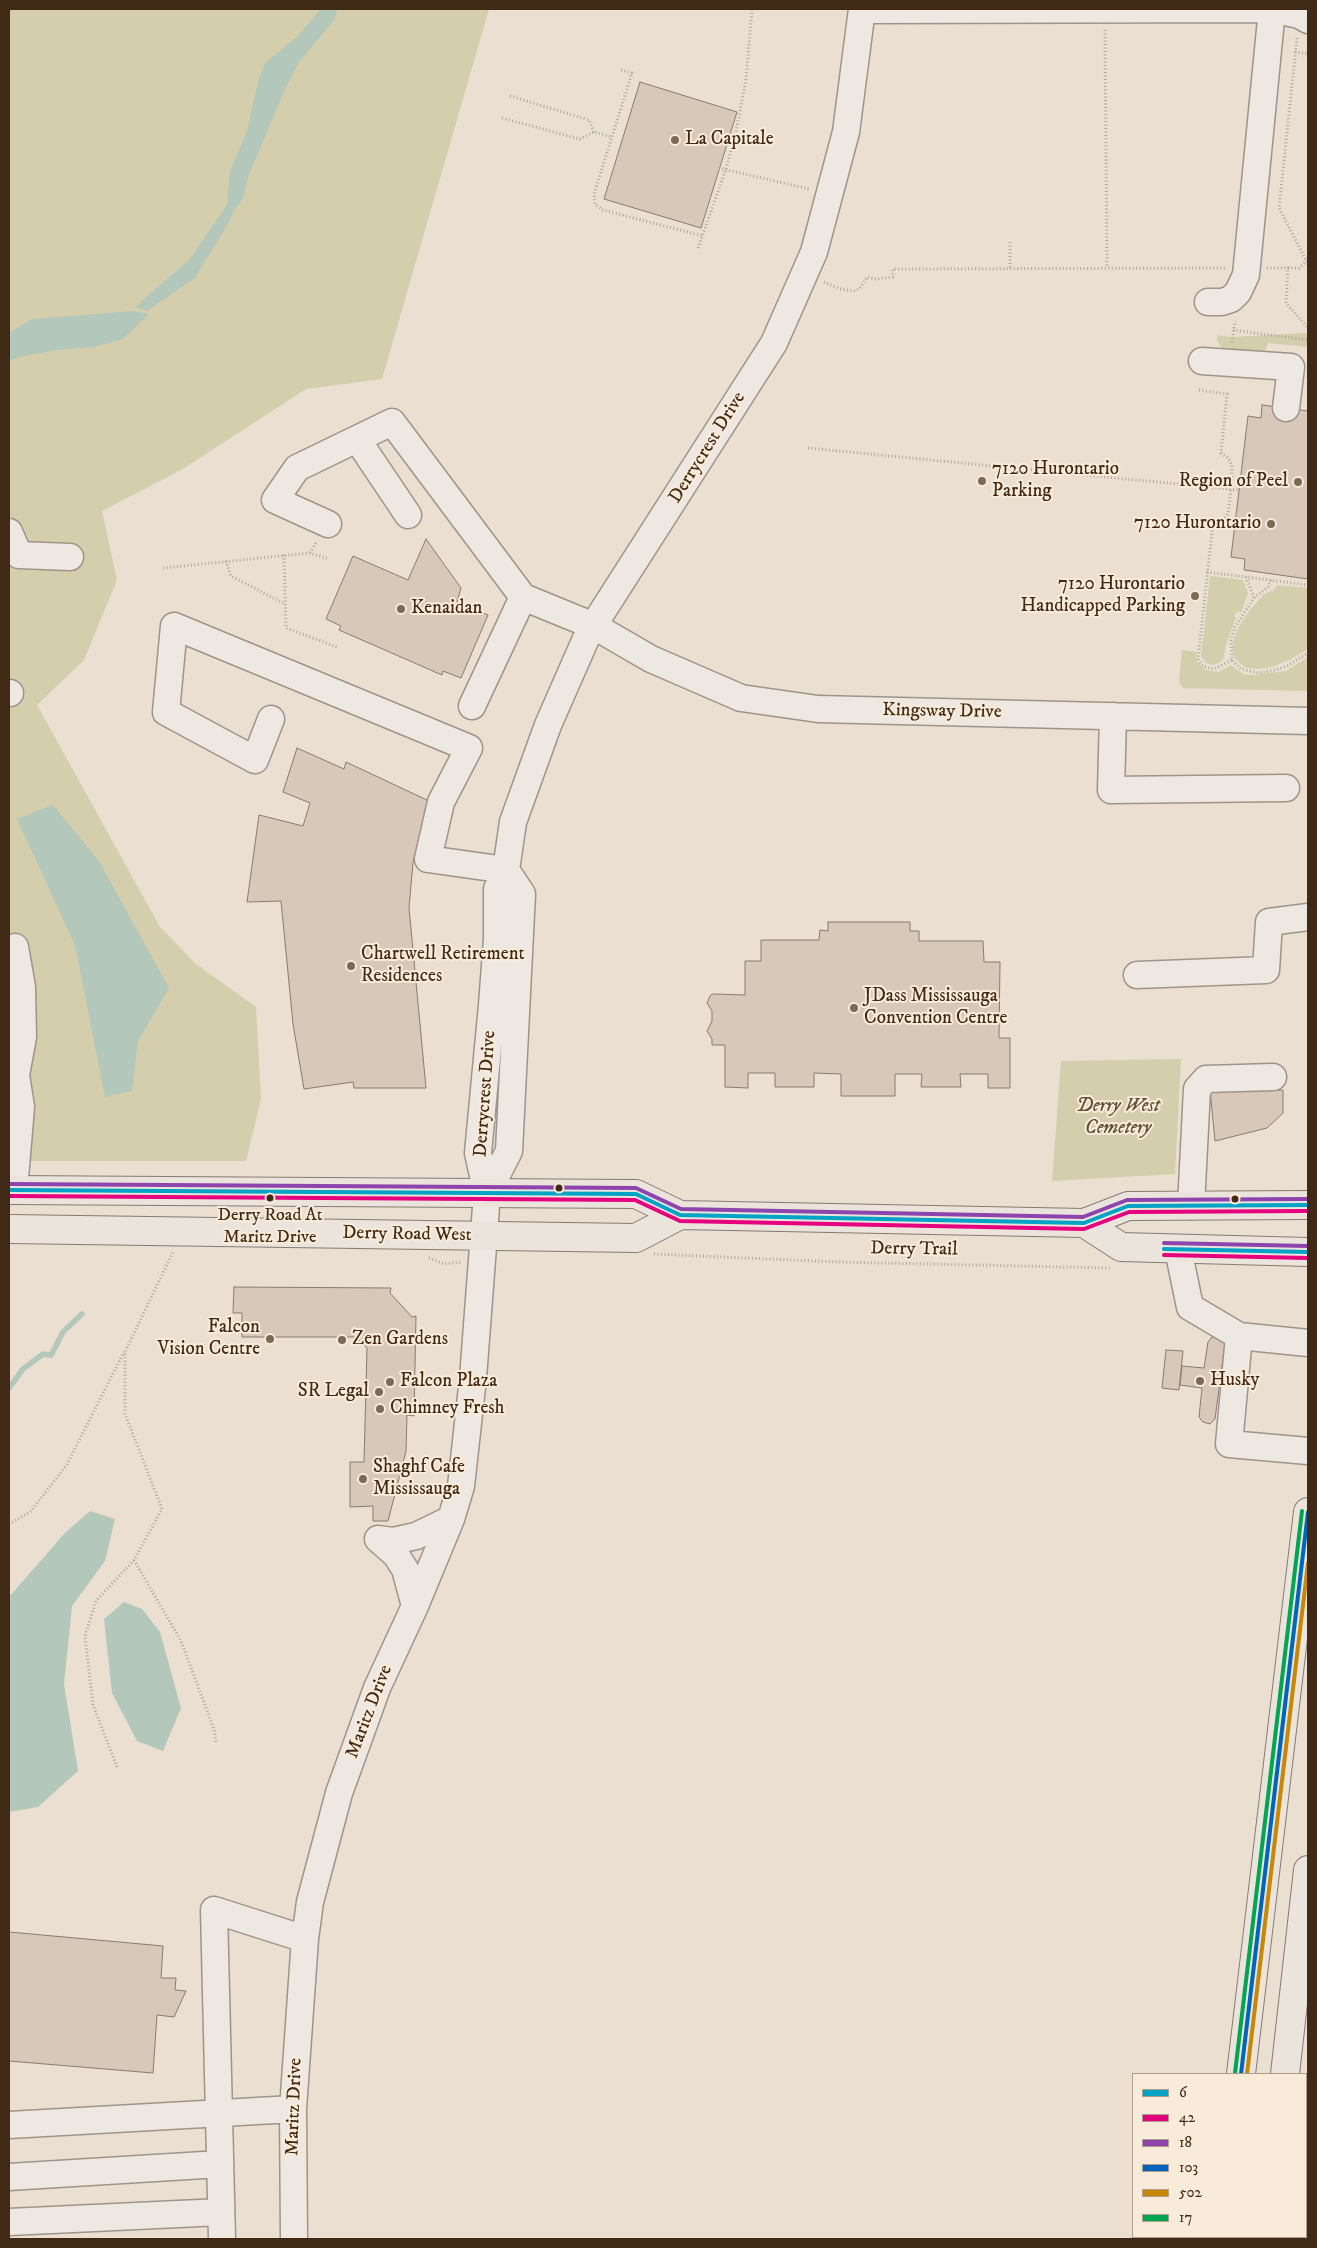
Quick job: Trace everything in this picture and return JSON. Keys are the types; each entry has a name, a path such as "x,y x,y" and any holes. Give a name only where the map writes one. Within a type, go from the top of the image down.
{"main road":[{"name":"Derry Road West","path":"12,1190 636,1194 680,1215 1084,1223 1128,1206 1308,1205"},
{"name":"Derry Road West","path":"9,1229 636,1238 680,1215"},
{"path":"1084,1223 1121,1247 1308,1252"},
{"path":"1241,2073 1308,1512"},
{"path":"1285,2073 1308,1870"}],"street":[{"path":"862,9 1272,10 1304,18"},
{"name":"Derrycrest Drive","path":"487,1194 509,1151 522,894 506,870 513,822 548,725 594,626 774,343 805,273 814,252 846,132 862,9"},
{"path":"1208,302 1222,302 1238,292 1244,284 1272,10"},
{"path":"1202,361 1291,367 1286,408"},
{"path":"328,524 275,500 297,468 392,422 523,597 472,706"},
{"path":"357,439 408,515"},
{"path":"12,548 70,557"},
{"name":"Kingsway Drive","path":"523,597 594,626 651,659 742,698 818,709 1308,721"},
{"path":"271,719 255,760 166,712 174,626 469,748 441,802 428,859 506,870"},
{"path":"1113,716 1111,790 1286,788"},
{"path":"1136,975 1266,970 1269,922 1308,917"},
{"path":"12,1190 21,1107 12,1074 23,1037 22,987 14,947"},
{"path":"1191,1206 1197,1089 1206,1080 1273,1077"},
{"name":"Maritz Drive","path":"294,2239 293,2109 305,1939 310,1902 339,1793 377,1688 415,1606 451,1519 461,1486 487,1194"},
{"path":"1178,1249 1190,1307 1239,1336 1308,1343"},
{"path":"1239,1336 1229,1444 1308,1451"},
{"path":"415,1606 405,1569 396,1555 378,1539 393,1541 416,1536 451,1519"},
{"path":"222,2239 214,1910 305,1939"},
{"path":"9,2125 293,2109"},
{"path":"9,2177 220,2164"},
{"path":"9,2222 221,2212"}],"path":[{"path":"698,248 726,169 746,79 752,9"},
{"path":"1105,10 1107,267"},
{"path":"805,273 840,289 855,291 860,288 867,276 876,279 893,277 893,269 1299,268 1307,263 1279,208 1295,52 1304,18"},
{"path":"1295,52 1308,54"},
{"path":"621,70 632,73 593,201 597,207 703,236"},
{"path":"510,96 589,120 594,132"},
{"path":"502,118 580,139 594,132 612,137"},
{"path":"719,168 830,194"},
{"path":"1010,242 1010,268"},
{"path":"1288,268 1286,303 1308,328"},
{"path":"1233,330 1308,340"},
{"path":"1199,390 1227,394 1221,452 1232,465 1228,514 1224,519 1213,524 1198,659 1203,666 1214,669 1232,660"},
{"path":"808,448 1239,490"},
{"path":"163,568 310,553 329,559"},
{"path":"284,555 286,628 337,647"},
{"path":"226,561 231,576 285,604"},
{"path":"1207,572 1308,585"},
{"path":"1246,577 1254,598"},
{"path":"1271,580 1268,587 1254,598 1235,627 1231,640 1232,660 1241,669 1259,672 1287,666 1308,652"},
{"path":"9,1524 30,1512 66,1466 184,1232"},
{"name":"Derry Trail","path":"645,1254 838,1262 1113,1268"},
{"path":"117,1767 93,1705 85,1636 96,1601 134,1560 162,1509 125,1414 125,1352"},
{"path":"134,1560 182,1641 214,1729 216,1742"}],"green space":[{"path":"9,9 489,9 382,379 306,389 181,470 102,511 117,580 84,660 37,705 160,927 196,964 256,1007 261,1099 246,1161 9,1161"},
{"path":"1308,333 1308,347 1268,343 1264,353 1224,351 1217,340 1217,335 1231,337"},
{"path":"1210,576 1243,580 1248,593 1241,613 1238,611 1234,616 1236,618 1226,644 1224,657 1219,663 1212,665 1205,662 1201,656"},
{"path":"1277,585 1308,588 1308,649 1272,667 1260,669 1246,668 1236,660 1233,654 1233,641 1238,628 1249,611 1264,594 1274,590"},
{"path":"1182,650 1196,652 1197,661 1206,670 1219,672 1231,665 1243,674 1253,675 1286,671 1308,657 1308,691 1183,688 1179,682"},
{"name":"Derry West Cemetery","path":"1181,1059 1175,1174 1052,1181 1061,1061"}],"shaded area":[{"path":"321,9 337,9 335,19 299,62 286,87 229,222 195,278 147,311 135,307 189,260 227,205 230,172 247,131 258,82 265,63 297,37"},
{"path":"133,311 149,314 123,339 94,347 58,350 23,356 9,361 9,333 32,319"},
{"path":"53,805 99,861 169,988 138,1041 132,1091 105,1097 75,945 17,819"},
{"path":"90,1511 115,1519 105,1561 72,1606 64,1684 78,1771 38,1807 9,1812 9,1597 64,1534"},
{"path":"124,1602 142,1609 160,1632 181,1708 163,1751 137,1741 112,1693 104,1619"}],"building":[{"name":"La Capitale","path":"640,82 737,112 701,228 604,199"},
{"name":"7120 Hurontario","path":"1262,405 1308,411 1308,579 1244,570 1245,559 1231,557 1248,416 1261,418"},
{"name":"Kenaidan","path":"426,539 461,588 457,602 488,615 461,678 443,671 442,675 339,630 341,626 326,619 353,556 408,580"},
{"name":"Chartwell Retirement Residences","path":"297,748 344,769 346,762 429,801 413,862 409,908 426,1088 354,1088 353,1082 304,1089 293,1024 281,901 247,902 259,815 303,826 310,803 283,792"},
{"name":"JDass Mississauga Convention Centre","path":"828,922 910,922 910,931 919,931 919,941 983,941 984,962 1000,962 999,1038 1010,1038 1010,1088 988,1088 988,1074 960,1074 961,1087 921,1087 922,1074 895,1074 895,1096 841,1096 841,1074 814,1073 814,1087 775,1087 775,1073 748,1073 748,1088 725,1087 725,1045 712,1045 712,1039 707,1031 712,1021 712,1011 707,1003 710,996 712,994 745,995 745,961 761,961 761,940 819,940 820,930 828,931"},
{"path":"1210,1089 1283,1090 1283,1113 1267,1128 1215,1141"},
{"name":"Falcon Plaza","path":"234,1287 391,1288 390,1293 412,1317 416,1316 414,1416 407,1415 406,1451 388,1521 373,1521 373,1506 350,1507 350,1462 364,1462 367,1348 356,1337 242,1337 242,1313 233,1313"},
{"path":"1212,1337 1222,1338 1225,1344 1215,1419 1210,1424 1203,1422 1199,1417 1202,1388 1180,1385 1182,1366 1204,1368 1208,1342"},
{"path":"1166,1350 1183,1351 1179,1390 1162,1388"},
{"path":"9,1932 163,1946 161,1978 176,1978 175,1990 186,1991 174,2017 157,2015 153,2073 9,2061"}],"waterway":[{"path":"233,207 240,198 245,179"},
{"path":"9,1388 23,1369 43,1354 51,1355 63,1332 82,1314"}],"transit line":[{"name":"18","path":"9,1184 636,1188 681,1209 1083,1217 1127,1200 1308,1199"},
{"name":"6","path":"9,1190 636,1194 680,1215 1084,1223 1128,1206 1308,1205"},
{"name":"42","path":"9,1196 635,1200 680,1221 1084,1229 1129,1212 1308,1211"},
{"name":"18","path":"1164,1243 1308,1246"},
{"name":"6","path":"1164,1249 1308,1252"},
{"name":"42","path":"1164,1255 1308,1258"},
{"name":"17","path":"1235,2073 1302,1511"},
{"name":"103","path":"1241,2073 1308,1512"},
{"name":"502","path":"1247,2073 1308,1563"}],"place":[{"name":"La Capitale","path":"675,140"},
{"name":"7120 Hurontario Parking","path":"982,481"},
{"name":"Region of Peel","path":"1298,482"},
{"name":"7120 Hurontario","path":"1271,524"},
{"name":"7120 Hurontario Handicapped Parking","path":"1195,596"},
{"name":"Kenaidan","path":"401,609"},
{"name":"Chartwell Retirement Residences","path":"351,966"},
{"name":"JDass Mississauga Convention Centre","path":"854,1008"},
{"name":"Derry Road At Maritz Drive","path":"270,1198"},
{"name":"Falcon Vision Centre","path":"270,1339"},
{"name":"Zen Gardens","path":"342,1340"},
{"name":"Husky","path":"1200,1381"},
{"name":"Falcon Plaza","path":"390,1382"},
{"name":"SR Legal","path":"379,1392"},
{"name":"Chimney Fresh","path":"380,1409"},
{"name":"Shaghf Cafe Mississauga","path":"363,1479"}]}
